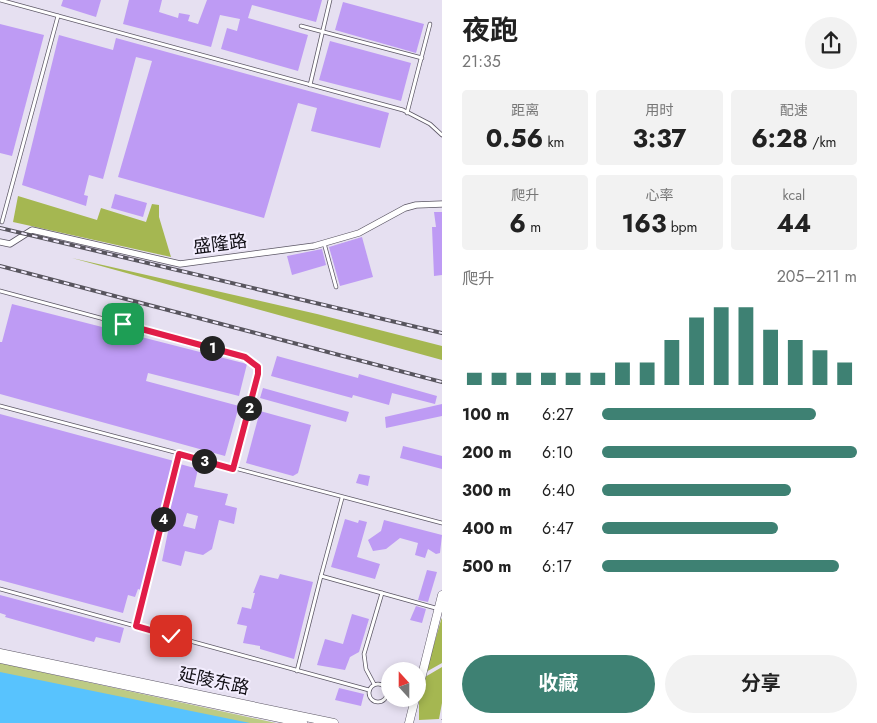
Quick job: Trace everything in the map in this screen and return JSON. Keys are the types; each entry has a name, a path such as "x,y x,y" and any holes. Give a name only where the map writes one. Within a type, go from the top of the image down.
{"main road":[{"path":"426,662 441,609 442,595"},
{"name":"延陵东路","path":"0,653 334,723"},
{"name":"延陵东路","path":"0,660 303,723"},
{"path":"409,723 413,708"}],"street":[{"name":"盛隆路","path":"0,242 10,244 32,230 180,264 285,251 324,243 359,233 405,208 416,205 442,204"}],"lane":[{"path":"0,0 407,113 430,124 442,135"},
{"path":"310,85 330,0"},
{"path":"2,222 58,16"},
{"path":"407,113 430,24"},
{"path":"301,26 422,58"},
{"path":"442,130 442,135"},
{"path":"324,243 336,287"},
{"path":"0,290 245,357 252,361 258,367 258,374 233,469"},
{"path":"0,406 442,523"},
{"path":"136,626 179,454"},
{"path":"297,671 342,498"},
{"path":"321,576 441,609"},
{"path":"0,589 369,690"},
{"path":"374,684 366,669 364,654 382,593"},
{"path":"374,684 381,684 386,688 387,694 379,702 373,701 369,696 369,690 374,684"}],"green space":[{"path":"18,196 97,220 101,208 146,222 152,204 159,205 159,217 171,257 13,222"},
{"path":"72,258 317,314 442,346 442,360"},
{"path":"442,618 442,663 426,672"},
{"path":"0,663 276,723 231,723 0,677"},
{"path":"442,667 442,703 439,719 419,720 419,708 426,708 426,676"}],"water":[{"path":"0,672 250,723 0,723"}],"building":[{"path":"63,0 101,0 96,17 61,6"},
{"path":"129,0 162,0 159,12 178,18 179,13 190,15 188,21 198,24 207,0 322,0 316,22 252,5 248,18 308,35 298,71 221,49 227,28 237,31 240,19 220,15 211,47 123,24"},
{"path":"343,2 424,24 416,53 335,30"},
{"path":"0,24 44,35 12,156 0,153"},
{"path":"59,35 113,50 116,38 389,113 380,148 311,131 317,108 298,103 264,218 118,177 152,61 136,57 103,179 89,175 84,195 88,196 86,206 22,185"},
{"path":"330,41 411,63 401,101 319,80"},
{"path":"115,194 147,203 143,217 111,208"},
{"path":"434,212 442,212 442,275 434,276 432,227 436,227"},
{"path":"362,237 373,277 340,286 329,247"},
{"path":"322,249 326,265 292,275 287,256"},
{"path":"12,304 247,364 239,396 148,373 146,381 239,406 225,456 0,394 0,342 2,342"},
{"path":"277,356 358,378 359,374 437,396 435,404 392,393 389,405 353,395 352,398 271,376"},
{"path":"263,388 349,412 346,422 260,398"},
{"path":"442,404 442,416 386,428 385,417"},
{"path":"260,411 311,425 298,473 293,476 246,463"},
{"path":"0,414 174,461 141,590 138,589 135,597 128,595 123,613 0,580"},
{"path":"403,446 442,456 442,469 400,458"},
{"path":"180,464 198,469 194,487 228,494 225,505 237,508 234,524 219,520 212,549 203,555 185,551 181,566 162,561 171,517 167,516","holes":["187,513 198,516 195,529 183,526"]},
{"path":"359,474 370,476 368,486 356,483"},
{"path":"345,519 358,523 359,520 367,522 357,557 380,564 375,579 331,567"},
{"path":"384,520 442,535 440,553 436,554 428,549 425,558 415,555 418,543 400,538 386,549 373,551 368,540 381,531"},
{"path":"427,570 437,572 428,602 418,600"},
{"path":"280,574 313,582 294,659 260,649 260,646 243,643 247,626 237,624 242,607 251,609 255,593 253,593 260,575 278,579"},
{"path":"0,595 124,628 120,643 96,637 94,642 5,617 6,615 0,613"},
{"path":"416,606 426,609 422,623 410,620"},
{"path":"352,614 369,619 359,652 350,657 345,670 317,665 325,639 343,644"},
{"path":"339,688 364,694 361,706 335,700"}],"railway":[{"path":"0,228 442,333"},
{"path":"0,266 442,382"}],"route":[{"path":"123,324 245,357 258,367 258,374 233,469 179,454 136,626 171,636"}]}
